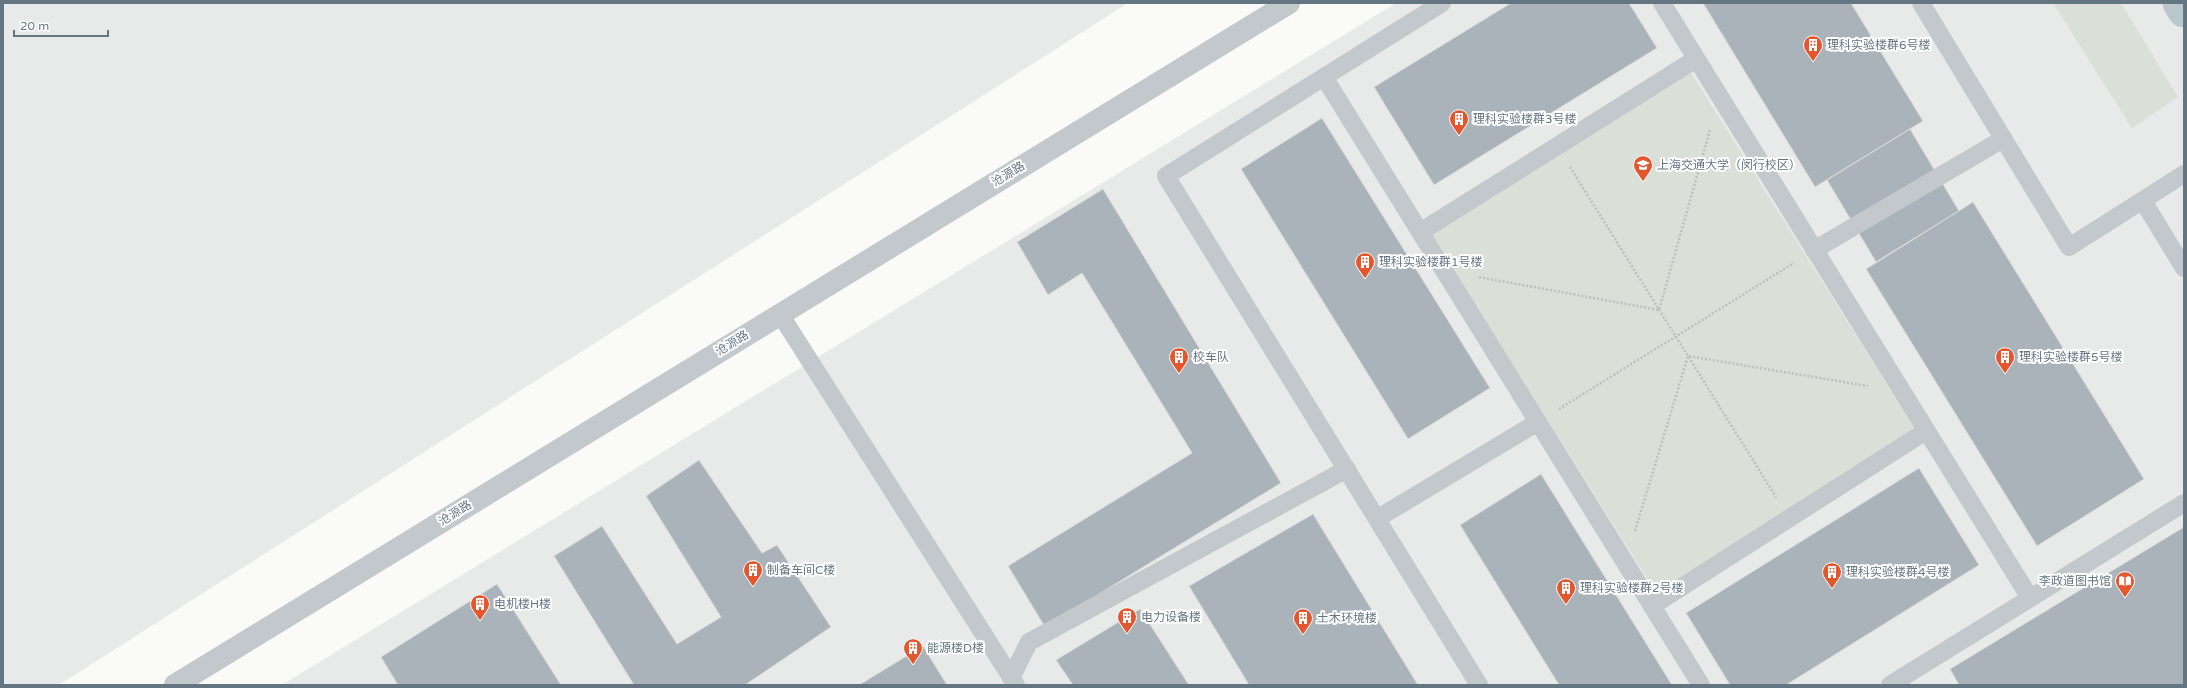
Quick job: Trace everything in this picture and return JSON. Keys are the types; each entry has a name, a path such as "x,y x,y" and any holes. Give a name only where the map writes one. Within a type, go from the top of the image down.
{"street":[{"name":"沧源路","path":"175,685 1289,3"}],"lane":[{"path":"1442,3 1166,176 1378,518 1479,685"},
{"path":"1662,3 2030,598"},
{"path":"1921,3 2069,247 2184,174"},
{"path":"1420,232 1696,59"},
{"path":"1324,77 1701,685"},
{"path":"1814,250 2003,139"},
{"path":"2143,201 2184,268"},
{"path":"780,314 1014,682"},
{"path":"1378,518 1538,422"},
{"path":"1652,606 1926,430"},
{"path":"1014,682 1029,642 1347,469"},
{"path":"1890,685 2184,503"}],"path":[{"path":"1659,310 1720,97"},
{"path":"1557,146 1789,518"},
{"path":"1538,422 1814,250"},
{"path":"1444,270 1659,310"},
{"path":"1688,356 1902,391"},
{"path":"1625,564 1688,356"}],"shaded area":[{"path":"3,3 1128,3 59,685 3,685"},
{"name":"上海交通大学（闵行校区）","path":"1396,3 2184,3 2184,685 282,685"},
{"path":"2053,3 2121,3 2178,97 2132,128"},
{"path":"1690,71 1914,428 1657,594 1429,231"}],"building":[{"name":"理科实验楼群3号楼","path":"1511,3 1629,3 1657,48 1434,185 1374,87"},
{"name":"理科实验楼群6号楼","path":"1703,3 1851,3 1923,121 1815,187"},
{"name":"理科实验楼群1号楼","path":"1322,118 1490,388 1408,439 1241,169"},
{"path":"1910,129 1959,211 1876,262 1827,180"},
{"name":"校车队","path":"1103,189 1281,483 1045,627 1008,566 1192,453 1082,273 1048,295 1017,242"},
{"name":"理科实验楼群5号楼","path":"1973,202 2144,479 2037,546 1866,269"},
{"name":"制备车间C楼","path":"699,460 762,553 777,545 831,627 745,685 634,685 554,556 602,526 677,644 721,617 646,496"},
{"name":"理科实验楼群4号楼","path":"1919,468 1979,565 1786,685 1730,685 1686,613"},
{"name":"理科实验楼群2号楼","path":"1541,474 1672,685 1559,685 1460,525"},
{"name":"土木环境楼","path":"1313,514 1418,685 1249,685 1189,586"},
{"name":"李政道图书馆","path":"2184,527 2184,685 1959,685 1950,669"},
{"name":"电机楼H楼","path":"497,584 561,685 398,685 381,657"},
{"name":"电力设备楼","path":"1140,609 1189,685 1073,685 1056,660"},
{"name":"能源楼D楼","path":"923,646 947,685 859,685"}],"waterway":[{"path":"2179,3 2184,11"}],"place":[{"name":"理科实验楼群6号楼","path":"1813,62"},
{"name":"理科实验楼群3号楼","path":"1459,136"},
{"name":"上海交通大学（闵行校区）","path":"1643,182"},
{"name":"理科实验楼群1号楼","path":"1365,279"},
{"name":"校车队","path":"1179,374"},
{"name":"理科实验楼群5号楼","path":"2005,374"},
{"name":"制备车间C楼","path":"753,587"},
{"name":"理科实验楼群4号楼","path":"1832,589"},
{"name":"李政道图书馆","path":"2125,598"},
{"name":"理科实验楼群2号楼","path":"1566,605"},
{"name":"电机楼H楼","path":"480,621"},
{"name":"电力设备楼","path":"1127,634"},
{"name":"土木环境楼","path":"1303,635"},
{"name":"能源楼D楼","path":"913,665"}]}
